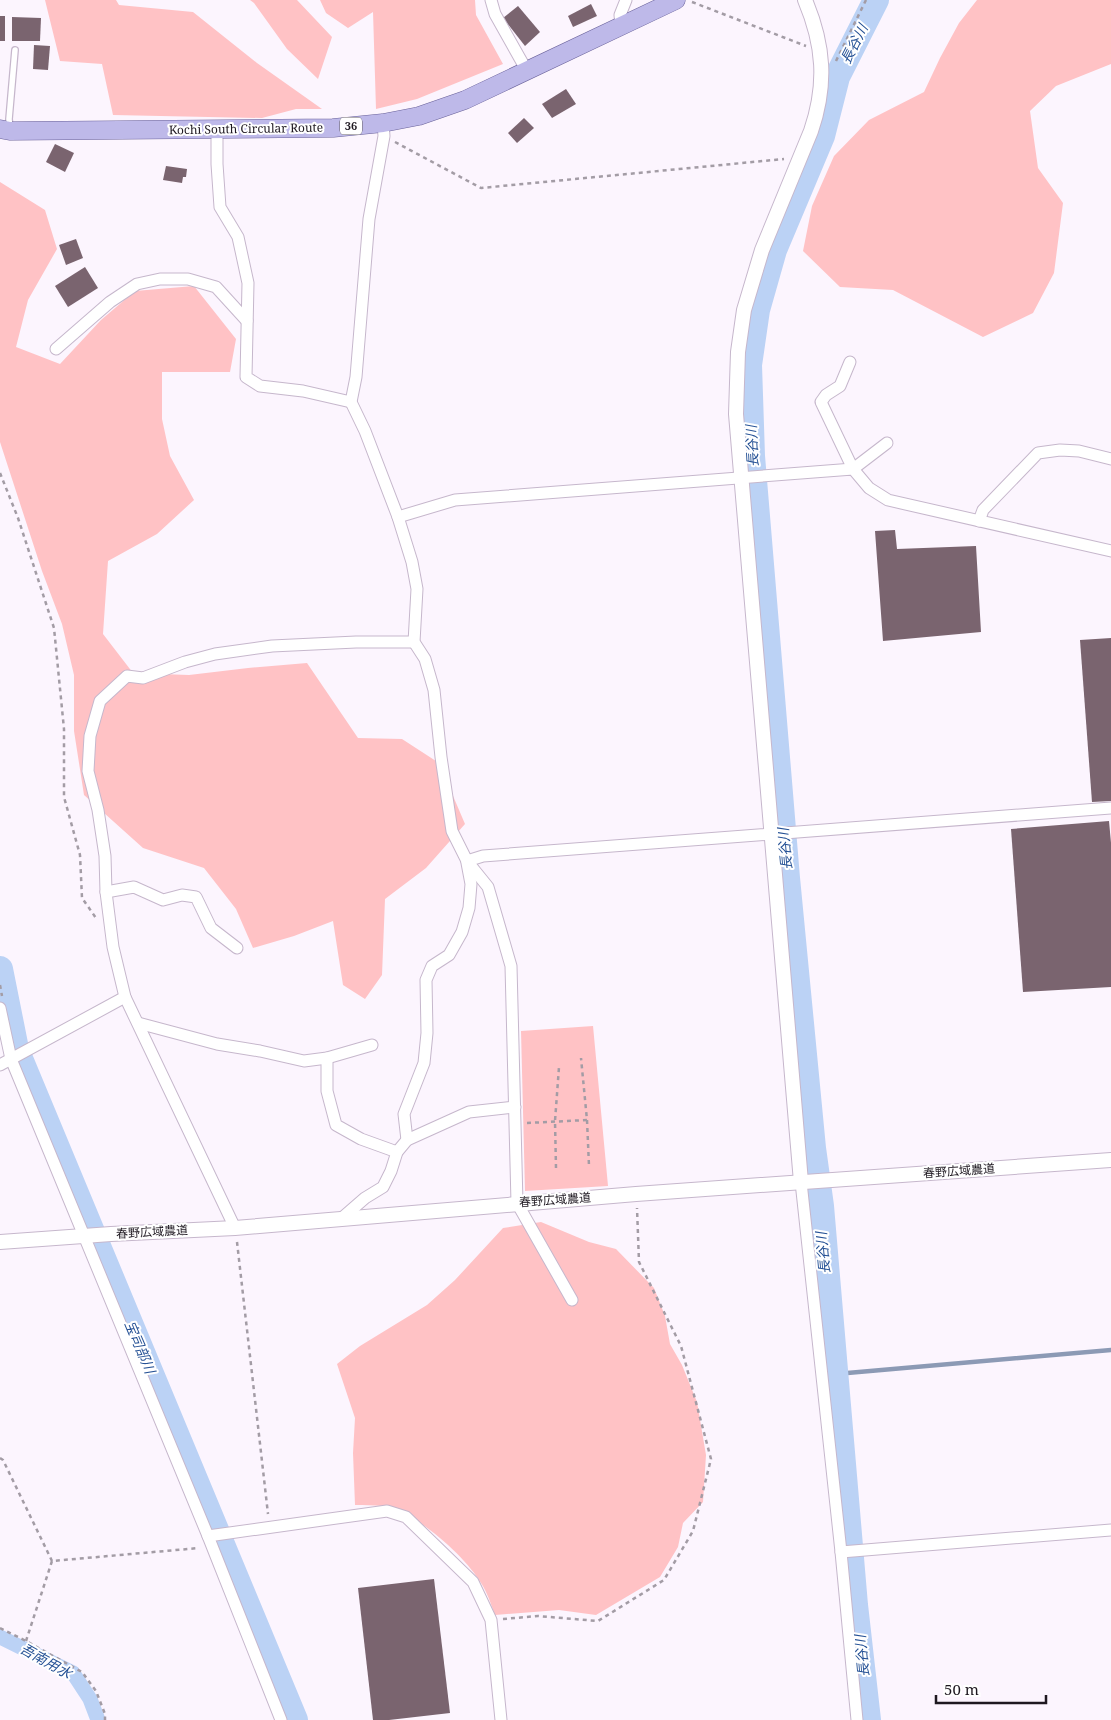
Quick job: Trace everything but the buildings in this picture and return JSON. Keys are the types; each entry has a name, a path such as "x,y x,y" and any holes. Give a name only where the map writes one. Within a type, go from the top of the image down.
{"main road":[{"name":"Kochi South Circular Route","path":"5,130 333,128 383,130 465,100 676,0"}],"street":[{"path":"491,0 495,14 527,70"},
{"path":"621,26 620,15 626,0"},
{"path":"805,0 817,34 822,89 818,112 762,250 744,310 738,352 736,414 750,478 780,833 801,1182 857,1720"},
{"path":"216,129 216,164 220,207 238,238 248,283 246,377 260,386 303,391 351,402"},
{"path":"383,130 369,219 356,377 351,402 365,432 398,517 412,562 418,589 414,642 425,659 434,690 440,757 452,831 467,861 488,887 511,966 517,1203 572,1300"},
{"path":"56,349 110,302 137,284 160,279 188,279 216,287 247,321"},
{"path":"850,362 840,386 826,395 821,402 853,470 869,488 888,500 1111,551"},
{"path":"398,517 455,500 853,470 887,443"},
{"path":"979,521 983,510 1038,453 1060,450 1111,459"},
{"path":"235,1228 126,997 113,947 98,810 88,771 90,736 100,701 126,676 143,678 185,662 215,654 272,646 356,642 414,642"},
{"path":"467,861 483,856 1111,808"},
{"path":"407,1140 404,1114 424,1062 427,1032 426,980 432,966 449,955 462,932 471,884 467,861"},
{"path":"106,892 134,887 163,900 182,895 196,898 211,928 237,948"},
{"path":"0,1065 126,997"},
{"path":"0,1008 11,1059 86,1235 281,1720"},
{"path":"138,1023 217,1044 304,1061 327,1058 372,1045"},
{"path":"327,1058 327,1091 336,1125 361,1139 398,1152"},
{"path":"342,1218 365,1198 383,1187 398,1152 407,1140 469,1112 515,1107"},
{"name":"春野広域農道","path":"0,1242 86,1235 235,1228 517,1203 1111,1160"},
{"path":"208,1536 387,1511 406,1517 473,1582 491,1620 501,1720"},
{"path":"841,1552 1111,1530"}],"lane":[{"path":"5,130 9,119 15,50"}],"path":[{"path":"686,0 820,52"},
{"path":"834,64 866,0"},
{"path":"383,130 481,188 800,158"},
{"path":"0,473 18,518 54,628 64,729 64,797 80,855 82,898 97,920"},
{"path":"582,1058 589,1166"},
{"path":"556,1168 555,1121 559,1067"},
{"path":"515,1123 587,1120"},
{"path":"491,1620 538,1616 598,1621 664,1580 693,1531 711,1459 681,1346 639,1262 636,1194"},
{"path":"235,1228 270,1526"},
{"path":"0,1458 3,1460 52,1561 26,1641"},
{"path":"52,1561 212,1547"},
{"path":"0,1628 82,1672 96,1691 105,1714 105,1720"}],"shaded area":[{"path":"45,0 116,0 119,5 193,12 257,63 322,109 296,109 262,118 113,115 102,64 60,61"},
{"path":"250,0 297,0 332,37 318,79 287,49"},
{"path":"320,0 475,0 476,15 503,64 417,99 376,109 373,12 348,28 326,13"},
{"path":"977,0 1111,0 1111,64 1056,86 1030,111 1038,168 1063,203 1054,273 1033,313 983,337 893,290 840,287 803,251 812,206 834,156 869,120 924,92 959,23"},
{"path":"0,182 45,210 57,249 28,300 16,347 60,364 101,320 135,291 194,286 236,339 230,372 162,372 162,419 170,456 194,500 157,534 108,561 103,634 133,673 189,675 307,663 358,738 402,739 439,763 465,824 426,868 385,899 382,975 365,999 343,985 333,921 294,936 253,948 236,909 204,868 143,848 84,795 74,731 74,675 62,624 42,571 0,442"},
{"path":"593,1026 608,1186 525,1191 521,1031"},
{"path":"541,1222 589,1242 616,1249 654,1288 665,1316 670,1344 682,1365 697,1402 706,1455 703,1502 683,1523 678,1547 660,1577 596,1615 559,1610 495,1615 485,1590 473,1572 451,1548 423,1525 395,1509 372,1505 355,1505 353,1453 355,1418 337,1364 360,1346 427,1305 455,1280 503,1228"}],"waterway":[{"name":"長谷川","path":"868,1720 855,1605 821,1206 813,1148 787,878 752,456 749,365 757,310 774,250 822,136 837,77 876,0"},
{"name":"宝司部川","path":"0,969 16,1049 295,1720"},
{"path":"836,1374 1111,1350"},
{"name":"吾南用水","path":"0,1637 73,1673 90,1699 98,1720"}]}
